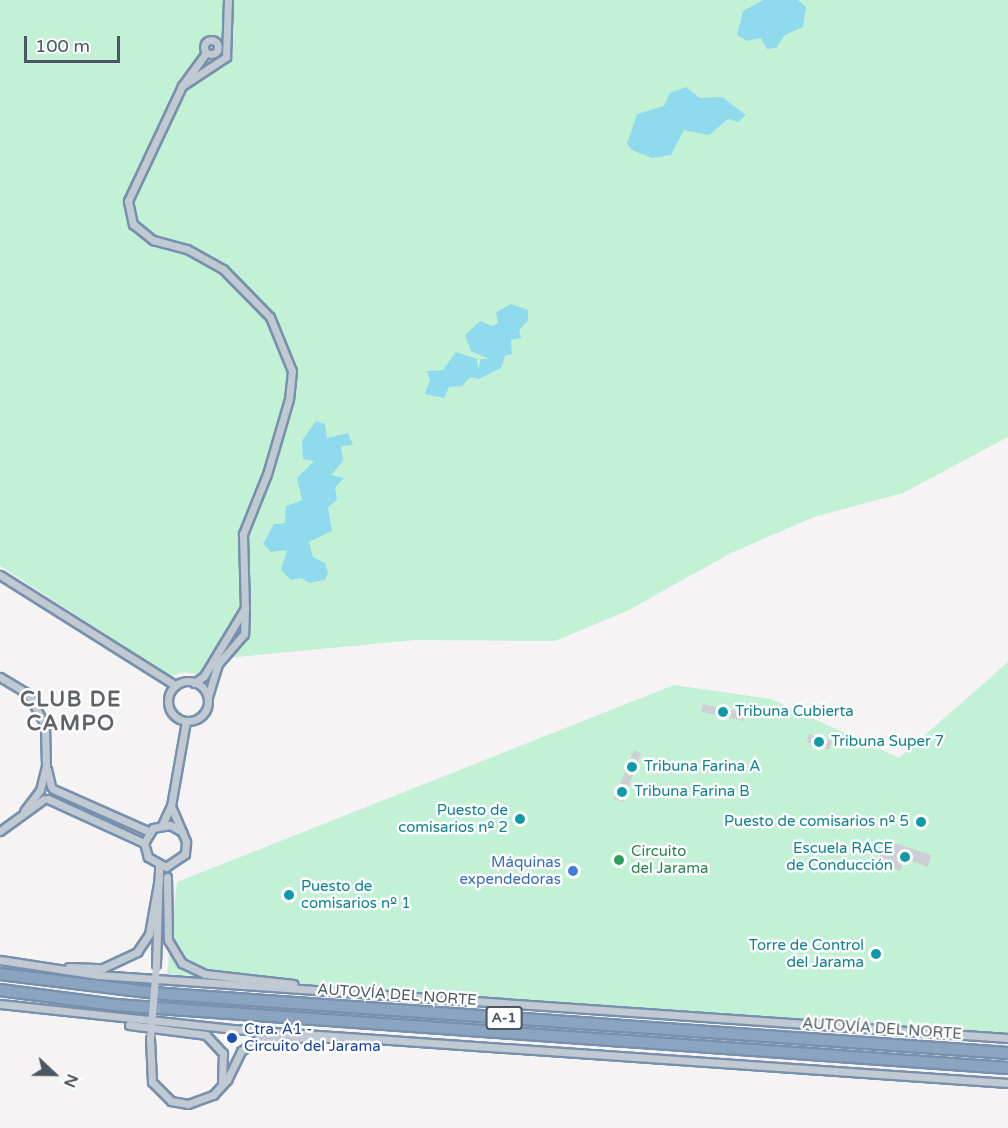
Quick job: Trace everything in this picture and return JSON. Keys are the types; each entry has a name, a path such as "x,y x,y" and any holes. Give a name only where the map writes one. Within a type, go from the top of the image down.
{"highway":[{"name":"AUTOVÍA DEL NORTE","path":"0,974 165,994 1008,1053"},
{"name":"AUTOVÍA DEL NORTE","path":"0,990 115,1005 1008,1068"}],"street":[{"path":"228,0 229,52"},
{"path":"207,53 203,46 210,39 218,49"},
{"path":"186,721 203,714 218,664 241,636 245,609 243,534 272,456 292,371 270,317 223,268 187,249 153,240 133,224 128,201 182,86 207,53 218,49 229,52"},
{"path":"182,86 229,52"},
{"path":"0,575 175,685 194,683 204,676 215,651 236,628 245,609"},
{"path":"236,628 241,636"},
{"path":"0,677 17,686 37,706 47,734 46,766 40,790 24,811"},
{"path":"194,683 208,696"},
{"path":"175,685 169,707 186,721"},
{"path":"186,721 171,806 162,825 150,832 144,843 148,857 159,866 163,878 168,940 182,963 205,974 285,981 306,988"},
{"path":"0,831 24,811 46,799 52,788 46,766"},
{"path":"40,790 52,788 150,832"},
{"path":"40,790 46,799 144,843"},
{"path":"3,960 103,968 130,957 149,934 163,878 185,854 182,832 171,806"},
{"path":"162,825 182,832"},
{"path":"159,866 172,866"},
{"path":"163,878 150,1039 150,1072 163,1096 188,1104 205,1100 220,1088 242,1051 261,1038 350,1036"},
{"path":"3,960 98,975 1008,1038"},
{"path":"0,1004 206,1035 223,1053 220,1088"},
{"path":"83,1016 1008,1083"}],"green space":[{"path":"0,0 1008,0 1008,437 903,493 814,517 731,553 629,610 555,641 415,640 226,658 213,691 201,675 185,672 171,676 0,566"},
{"name":"Circuito del Jarama","path":"1008,662 1008,1034 167,974 177,882 674,685 771,699 899,758"}],"water":[{"path":"763,0 798,0 806,7 803,27 785,35 776,48 767,49 761,38 747,41 737,35 743,11"},
{"path":"686,87 700,98 722,97 746,115 738,122 728,119 709,135 684,130 671,155 652,158 632,150 627,144 637,114 664,106 670,93"},
{"path":"511,304 528,310 528,321 519,330 521,338 511,340 512,354 505,356 501,368 479,379 470,377 462,386 449,387 444,398 425,394 430,380 427,371 443,370 456,352 477,359 478,369 481,359 489,359 471,351 465,335 480,321 492,326 498,323 496,312"},
{"path":"316,421 325,424 327,438 348,433 353,445 341,446 343,461 331,475 344,478 335,488 337,500 328,507 332,531 309,542 313,557 325,563 328,573 325,580 309,583 302,578 291,580 281,570 287,550 271,552 263,544 274,524 285,523 286,506 302,500 297,478 314,461 303,459 302,441"}],"building":[{"name":"Tribuna Cubierta","path":"703,704 746,713 744,721 701,712"},
{"name":"Tribuna Super 7","path":"809,734 832,741 829,750 807,742"},
{"path":"634,750 641,753 623,802 614,799"},
{"name":"Escuela RACE de Conducción","path":"885,840 931,855 928,867 904,858 900,871 877,863"}],"place":[{"name":"Tribuna Cubierta","path":"723,712"},
{"name":"Tribuna Super 7","path":"819,742"},
{"name":"Tribuna Farina A","path":"632,767"},
{"name":"Tribuna Farina B","path":"622,792"},
{"name":"Puesto de comisarios nº 2","path":"520,819"},
{"name":"Puesto de comisarios nº 5","path":"921,822"},
{"name":"Escuela RACE de Conducción","path":"905,857"},
{"name":"Circuito del Jarama","path":"619,860"},
{"name":"Máquinas expendedoras","path":"573,871"},
{"name":"Puesto de comisarios nº 1","path":"289,895"},
{"name":"Torre de Control del Jarama","path":"876,954"},
{"name":"Ctra. A1 - Circuito del Jarama","path":"232,1038"}],"district":[{"name":"CLUB DE CAMPO","path":"71,712"}]}
